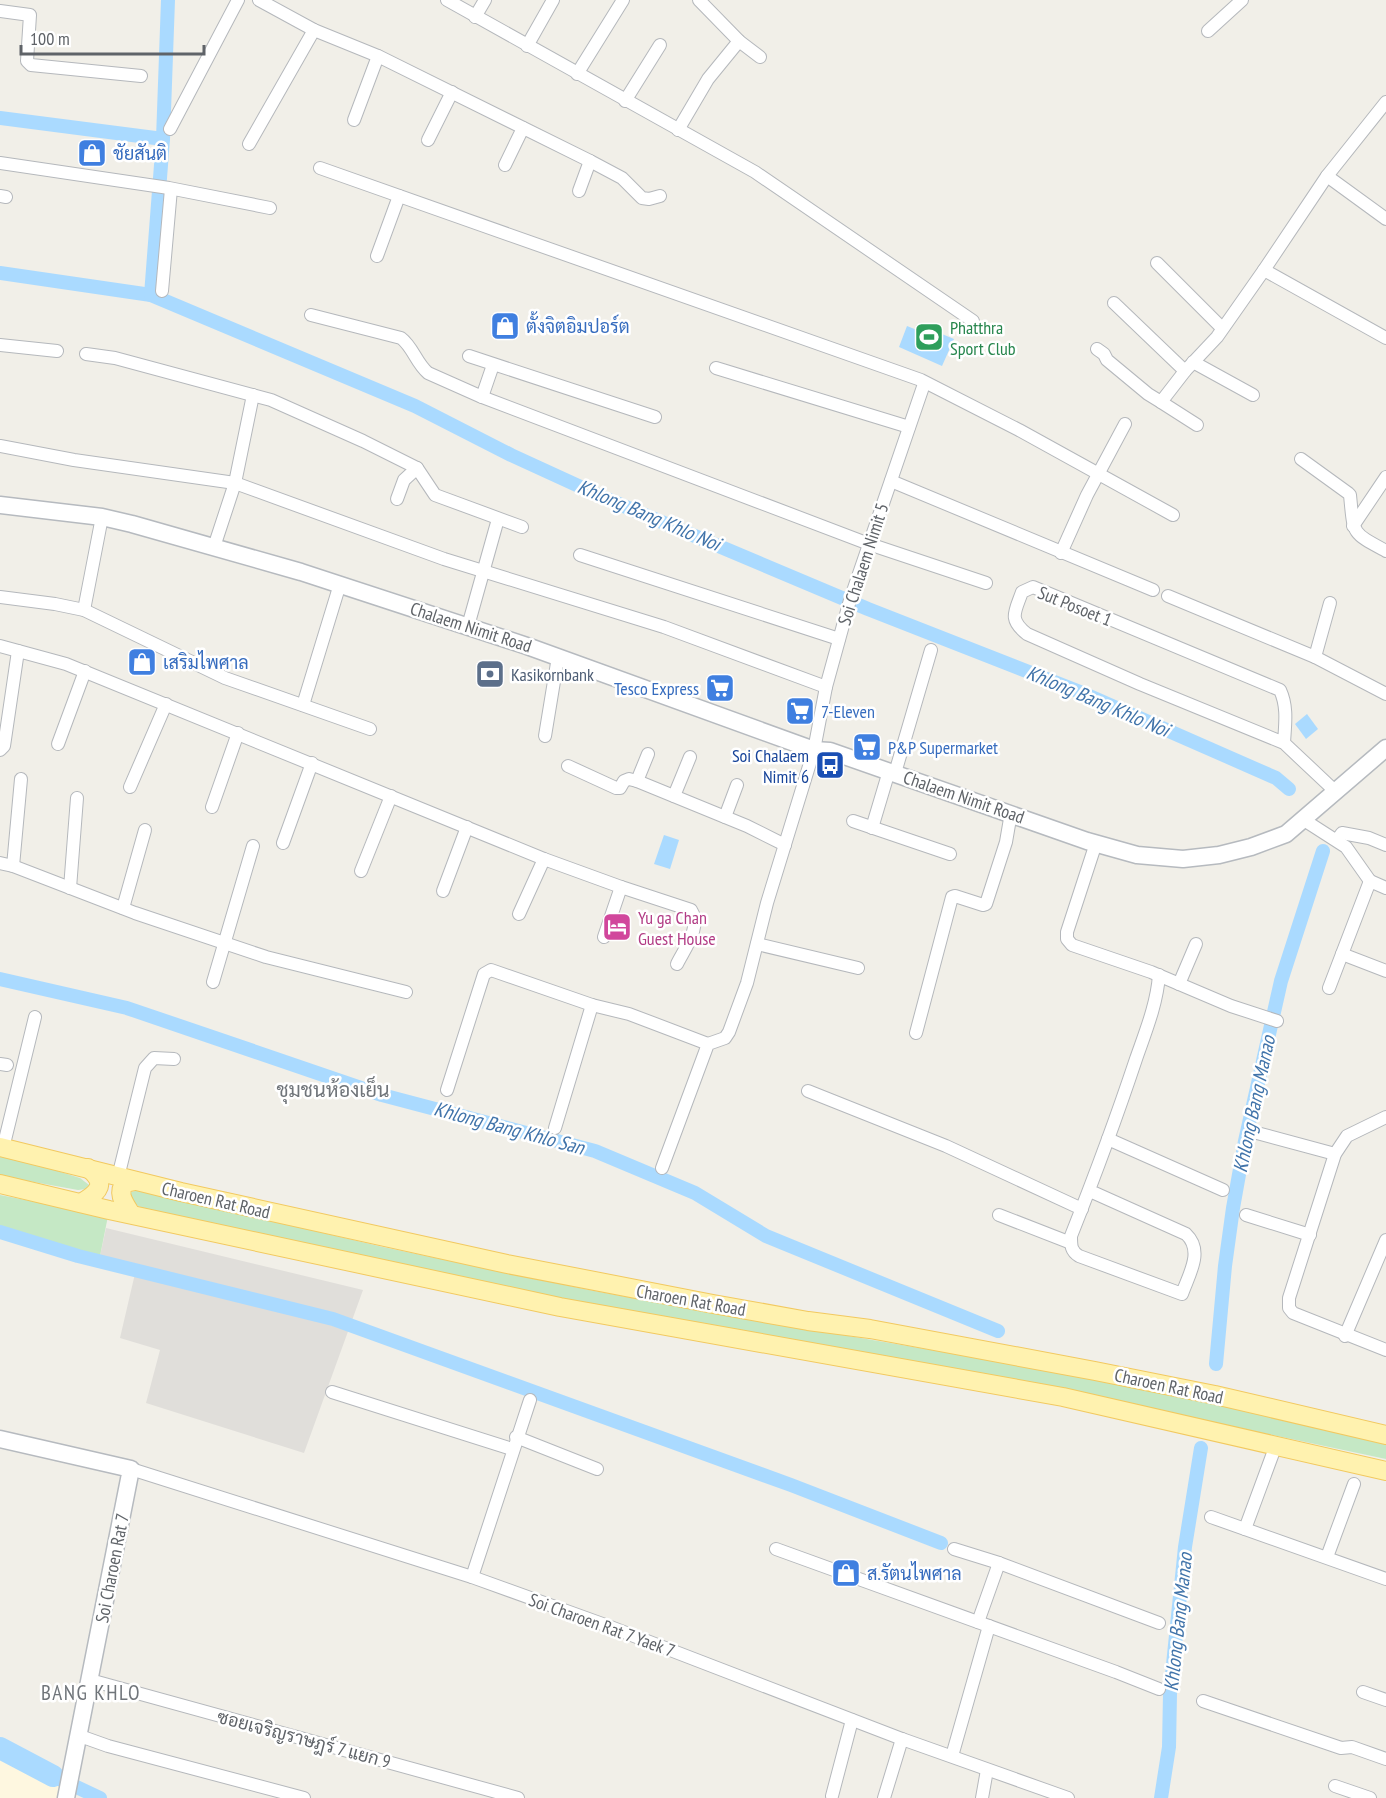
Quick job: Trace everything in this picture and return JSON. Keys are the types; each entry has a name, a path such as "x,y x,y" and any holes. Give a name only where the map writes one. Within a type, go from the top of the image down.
{"main road":[{"name":"Charoen Rat Road","path":"2,1147 280,1215 518,1267 1095,1371 1215,1395 1386,1435"},
{"path":"81,1203 93,1196 98,1190 100,1181 97,1175 88,1168"},
{"path":"126,1179 120,1194 131,1214"},
{"name":"Charoen Rat Road","path":"0,1184 560,1307 1063,1397 1386,1471"}],"street":[{"path":"170,129 238,0"},
{"path":"259,0 314,30 378,56 590,161 622,178 642,198 649,200 660,196"},
{"path":"447,0 755,172 973,321"},
{"path":"475,17 485,0"},
{"path":"527,46 553,0"},
{"path":"577,74 623,0"},
{"path":"699,0 739,41 760,57"},
{"path":"1208,31 1242,0"},
{"path":"0,11 30,15 27,61 31,64 141,76"},
{"path":"249,144 314,30"},
{"path":"678,130 708,79 739,41"},
{"path":"625,101 660,45"},
{"path":"354,120 378,56"},
{"path":"428,140 452,92"},
{"path":"1161,402 1189,366 1217,337 1327,176 1386,102"},
{"path":"505,165 524,128"},
{"path":"579,191 590,161"},
{"path":"0,162 170,188 270,208"},
{"path":"320,168 923,382 989,414 1173,515"},
{"path":"1327,176 1386,219"},
{"path":"162,291 170,188"},
{"path":"377,256 399,196"},
{"path":"1157,263 1222,328"},
{"path":"1264,270 1386,338"},
{"path":"1114,303 1189,366 1253,395"},
{"path":"311,315 401,338 409,345 422,368 428,373 482,397 869,544 986,583"},
{"path":"0,345 57,351"},
{"path":"1097,349 1148,394 1197,425"},
{"path":"86,354 115,358 271,400 417,468 435,495 522,527"},
{"path":"469,356 655,417"},
{"path":"482,397 493,365"},
{"path":"716,368 909,427"},
{"name":"Soi Chalaem Nimit 5","path":"814,750 826,687 849,604 923,382"},
{"path":"214,547 235,483 253,395"},
{"path":"1061,553 1087,495 1125,424"},
{"path":"0,446 74,460 235,483 444,559 664,627 826,687"},
{"path":"1301,459 1350,495 1353,526 1358,536 1386,551"},
{"path":"397,499 404,480 417,468"},
{"path":"1353,526 1386,477"},
{"path":"891,481 1153,590"},
{"name":"Chalaem Nimit Road","path":"0,505 132,524 340,584 558,657 814,750 830,751 952,795 1137,855 1183,859 1219,855 1278,839 1305,820 1386,748"},
{"path":"84,610 102,518"},
{"path":"468,626 498,519"},
{"path":"580,555 839,639"},
{"path":"303,705 340,584"},
{"name":"Sut Posoet 1","path":"1284,743 1286,712 1280,690 1033,587 1022,592 1014,615 1015,623 1027,634 1140,684 1284,743 1336,792"},
{"path":"1168,596 1315,657 1386,694"},
{"path":"0,597 84,610 225,678 370,729"},
{"path":"1315,657 1330,603"},
{"path":"0,646 85,671 544,860 691,910 695,917 695,926 677,964"},
{"path":"872,828 931,650"},
{"path":"0,750 4,746 18,651"},
{"path":"545,736 558,657"},
{"path":"58,744 85,671"},
{"path":"130,787 166,704"},
{"path":"212,807 238,734"},
{"path":"447,1090 484,974 491,969 592,1005 629,1014 708,1044 725,1038 747,983 814,750"},
{"path":"637,781 648,754"},
{"path":"674,796 690,757"},
{"path":"283,843 312,763"},
{"path":"568,766 616,788 620,788 624,781 629,779 637,781 725,817 785,845"},
{"path":"13,866 21,779"},
{"path":"725,817 737,785"},
{"path":"361,871 392,796"},
{"path":"70,888 76,798"},
{"path":"916,1033 952,897 986,904 1006,842 1011,813"},
{"path":"1305,820 1346,847 1370,881 1386,888"},
{"path":"853,821 950,854"},
{"path":"443,891 467,827"},
{"path":"123,909 145,830"},
{"path":"1336,840 1342,833 1369,838 1386,845"},
{"path":"1096,843 1067,932 1067,939 1072,945 1159,975 1231,1006 1277,1021"},
{"path":"213,982 254,846"},
{"path":"519,914 544,860"},
{"path":"0,863 123,909 292,964 406,992"},
{"path":"1329,988 1370,881"},
{"path":"604,937 621,887"},
{"path":"757,944 858,968"},
{"path":"1179,984 1196,944"},
{"path":"1342,954 1386,971"},
{"path":"1090,1191 1186,1234 1192,1239 1196,1247 1194,1260 1182,1294 1079,1256 1072,1249 1071,1243 1071,1236 1090,1191 1144,1034 1159,975"},
{"path":"555,1128 592,1005"},
{"path":"2,1147 34,1017"},
{"path":"662,1168 708,1044"},
{"path":"126,1179 145,1068 154,1058 174,1059"},
{"path":"808,1091 946,1146 1082,1209"},
{"path":"1386,1117 1347,1136 1335,1154 1289,1298 1289,1308 1293,1313 1345,1336 1386,1350"},
{"path":"1257,1133 1335,1154"},
{"path":"1108,1139 1223,1190"},
{"path":"999,1215 1071,1243"},
{"path":"1246,1215 1310,1235"},
{"path":"1345,1336 1386,1240"},
{"path":"332,1392 514,1443 597,1469"},
{"path":"472,1576 530,1400"},
{"path":"0,1439 131,1469"},
{"path":"1245,1529 1276,1445"},
{"name":"Soi Charoen Rat 7 Yaek 7","path":"131,1469 472,1576 902,1739 1068,1798"},
{"name":"Soi Charoen Rat 7","path":"68,1790 131,1469"},
{"path":"1327,1557 1354,1484"},
{"path":"1211,1517 1386,1579"},
{"path":"777,1549 1159,1689"},
{"path":"954,1549 999,1563 1159,1623"},
{"path":"952,1756 999,1563"},
{"name":"ซอยเจริญราษฎร์ 7 แยก 9","path":"90,1680 518,1798"},
{"path":"1363,1692 1386,1700"},
{"path":"1203,1701 1341,1748 1352,1747 1386,1759"},
{"path":"831,1796 852,1720"},
{"path":"80,1736 108,1746 304,1798"},
{"path":"884,1798 902,1739"},
{"path":"982,1798 987,1770"},
{"path":"1335,1786 1370,1798"}],"shaded area":[{"path":"106,1228 363,1290 304,1453 146,1403 160,1350 120,1338 137,1265 100,1256"},
{"path":"0,1753 61,1785 57,1798 0,1798"}],"green space":[{"path":"0,1153 80,1178 93,1188 78,1190 0,1176"},
{"path":"139,1190 383,1247 589,1290 1008,1363 1244,1410 1386,1443 1386,1459 1041,1386 701,1328 151,1211 138,1206 124,1194"},
{"path":"0,1195 108,1216 100,1256 0,1228"}],"water":[{"path":"907,326 922,332 925,327 954,339 942,366 899,347"},
{"path":"1307,714 1318,729 1306,739 1295,724"},
{"path":"664,835 679,840 670,869 654,864"}],"waterway":[{"path":"151,295 163,139 168,0"},
{"path":"0,118 163,139"},
{"name":"Khlong Bang Khlo Noi","path":"0,273 151,295 415,406 511,455 607,499 868,609 1080,692 1276,778 1289,789"},
{"name":"Khlong Bang Manao","path":"1216,1364 1225,1266 1245,1141 1281,981 1323,851"},
{"name":"Khlong Bang Khlo San","path":"0,979 127,1008 382,1095 595,1151 695,1193 766,1236 998,1331"},
{"path":"0,1232 78,1256 333,1319 791,1485 941,1543"},
{"name":"Khlong Bang Manao","path":"1161,1798 1169,1747 1170,1694 1185,1547 1201,1448"},
{"path":"0,1748 53,1776"},
{"path":"53,1776 100,1798"}],"place":[{"name":"ชัยสันติ","path":"92,153"},
{"name":"ตั้งจิตอิมปอร์ต","path":"505,326"},
{"name":"Phatthra Sport Club","path":"929,337"},
{"name":"เสริมไพศาล","path":"142,662"},
{"name":"Kasikornbank","path":"490,674"},
{"name":"Tesco Express","path":"720,688"},
{"name":"7-Eleven","path":"800,711"},
{"name":"P&P Supermarket","path":"867,747"},
{"name":"Soi Chalaem Nimit 6","path":"830,765"},
{"name":"Yu ga Chan Guest House","path":"617,927"},
{"name":"ส.รัตนไพศาล","path":"846,1573"}],"district":[{"name":"ชุมชนห้องเย็น","path":"333,1090"},
{"name":"BANG KHLO","path":"91,1692"}]}
